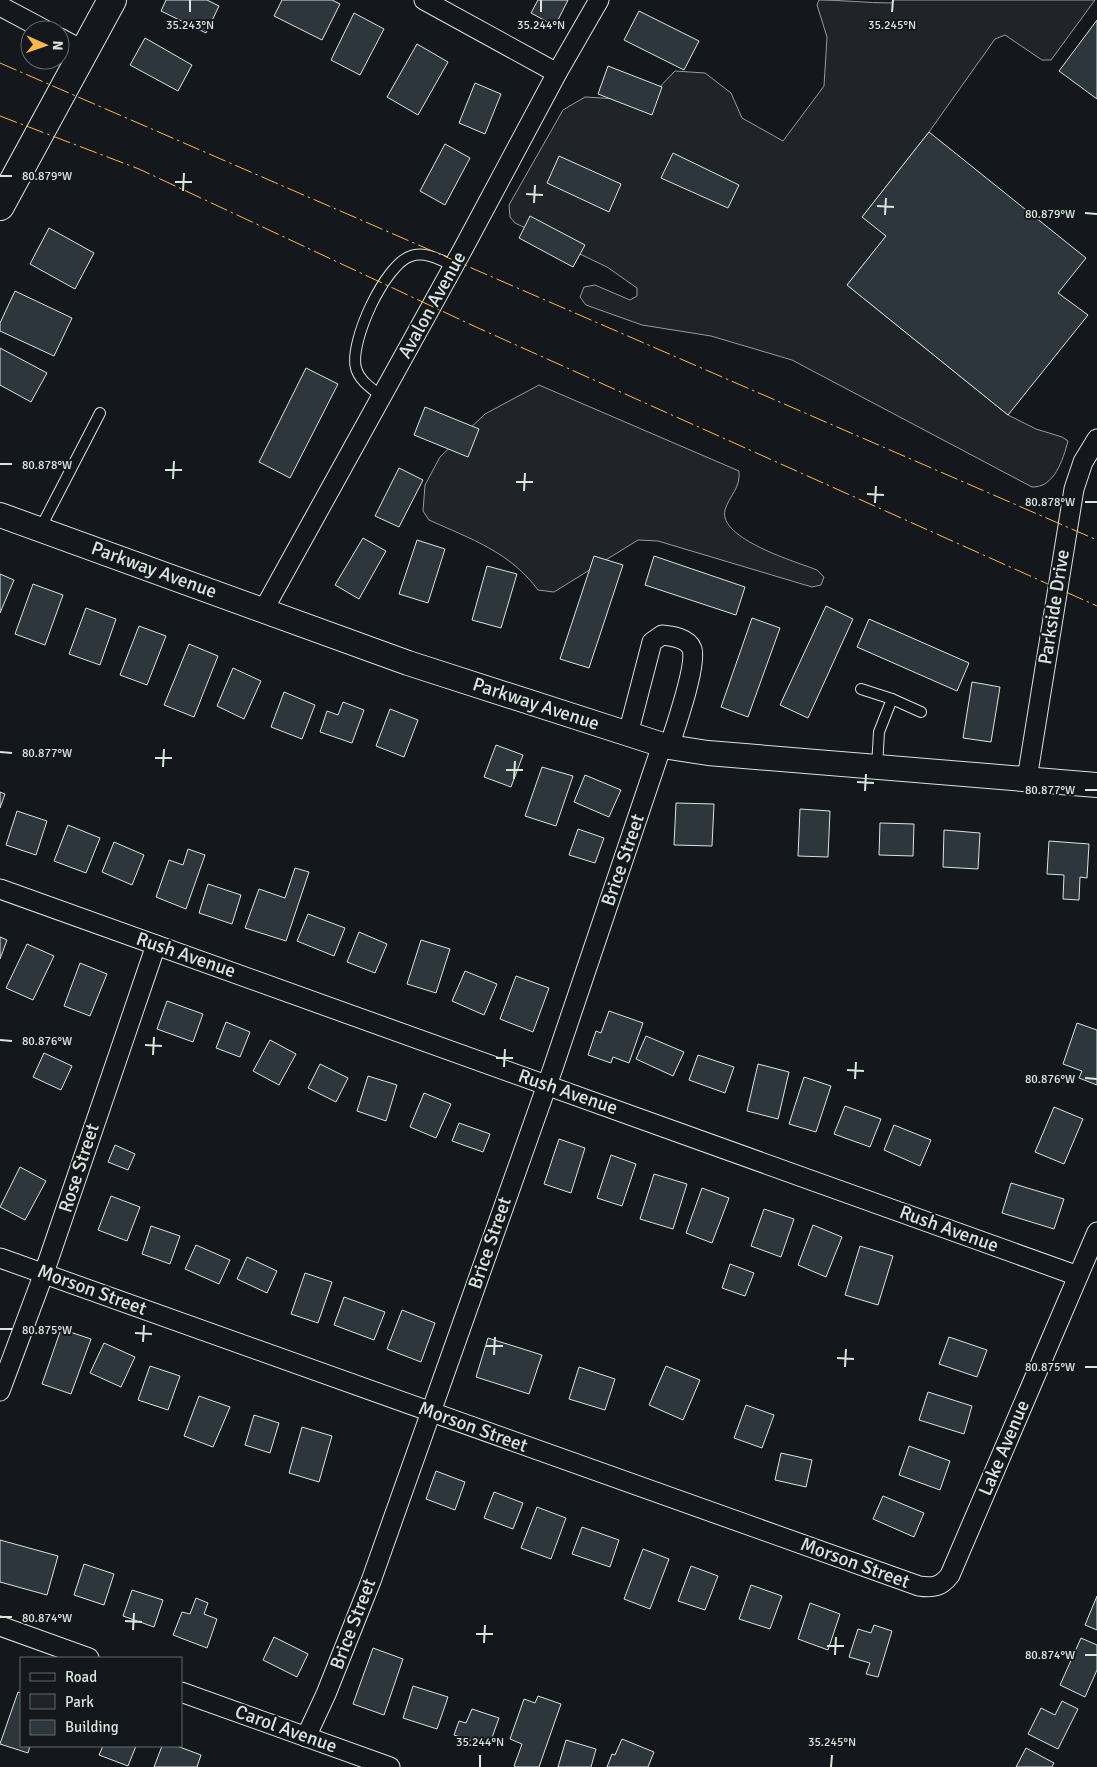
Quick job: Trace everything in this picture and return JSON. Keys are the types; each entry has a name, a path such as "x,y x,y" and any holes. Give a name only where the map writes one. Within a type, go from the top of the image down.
{"main road":[{"path":"0,206 112,0"}],"street":[{"path":"424,0 557,73"},
{"name":"Avalon Avenue","path":"264,609 454,266 557,73 599,0"},
{"path":"0,6 26,20"},
{"path":"70,43 84,51"},
{"name":"Parkside Drive","path":"1027,779 1074,489 1083,462 1097,439"},
{"name":"Parkway Avenue","path":"0,515 264,609 408,663 665,746 708,753 1097,786"},
{"name":"Brice Street","path":"306,1737 371,1581 691,672 692,648 687,643 678,638 662,635 652,642 628,734"},
{"name":"Rush Avenue","path":"0,889 545,1085 640,1117 1078,1276"},
{"name":"Rose Street","path":"0,1391 44,1273 156,945"},
{"name":"Lake Avenue","path":"946,1580 1097,1232"},
{"name":"Morson Street","path":"0,1258 919,1586 932,1588 946,1580"},
{"path":"0,1626 86,1657"},
{"name":"Carol Avenue","path":"182,1692 390,1767"}],"lane":[{"path":"381,396 362,380 356,369 354,356 365,320 380,291 399,262 410,256 424,255 454,266"},
{"path":"40,529 100,413"},
{"path":"861,689 892,699 921,712"},
{"path":"877,767 879,732 892,699"}],"green space":[{"path":"819,0 891,3 894,0 1095,0 1051,60 1042,60 1005,35 995,39 929,132 863,216 886,236 847,285 1008,415 1036,429 1062,437 1068,441 1056,472 1052,478 1040,486 1032,487 792,360 711,336 642,325 586,305 580,297 584,287 595,285 630,300 637,296 637,288 607,267 515,223 510,217 509,205 563,110 585,97 636,100 650,97 675,71 705,73 731,93 742,118 783,141 824,86 827,37 817,5"},
{"path":"539,385 739,471 737,487 725,510 726,521 746,540 777,555 817,570 824,577 821,585 812,587 658,541 638,540 554,592 538,590 527,577 502,556 475,540 429,520 423,511 425,485 440,457 485,414"}],"building":[{"path":"166,0 207,0 219,6 206,33 161,11"},
{"path":"282,0 332,0 340,4 322,40 274,16"},
{"path":"538,0 568,0 555,26 531,13"},
{"path":"639,11 699,41 684,70 624,40"},
{"path":"354,13 384,29 360,75 331,60"},
{"path":"1097,20 1097,99 1059,71"},
{"path":"145,38 192,65 178,91 130,65"},
{"path":"417,44 448,62 418,115 387,97"},
{"path":"608,66 662,87 652,115 598,94"},
{"path":"475,83 501,94 485,134 459,123"},
{"path":"929,132 1086,258 1058,293 1088,315 1008,415 847,285 886,236 862,217"},
{"path":"445,144 470,158 445,205 420,191"},
{"path":"673,153 739,185 728,208 661,178"},
{"path":"559,156 621,184 609,212 547,183"},
{"path":"530,216 585,245 573,267 519,238"},
{"path":"49,228 94,253 75,289 30,264"},
{"path":"15,291 72,318 54,356 0,331 0,323"},
{"path":"0,348 47,373 31,402 0,385"},
{"path":"306,368 338,384 290,478 259,462"},
{"path":"425,407 479,429 468,457 414,435"},
{"path":"399,468 423,480 399,527 375,516"},
{"path":"363,538 386,551 359,599 335,585"},
{"path":"417,540 445,549 428,603 399,594"},
{"path":"594,556 623,565 589,668 560,659"},
{"path":"654,556 745,587 736,615 645,585"},
{"path":"487,566 517,574 501,628 472,620"},
{"path":"0,574 14,580 0,613"},
{"path":"33,584 63,595 45,645 15,634"},
{"path":"826,606 853,619 808,718 780,705"},
{"path":"86,608 116,619 100,665 69,654"},
{"path":"752,618 780,628 748,717 721,707"},
{"path":"869,619 969,663 957,691 857,647"},
{"path":"139,626 166,636 147,685 120,675"},
{"path":"189,644 218,656 194,717 164,705"},
{"path":"233,668 261,681 244,719 217,706"},
{"path":"972,682 1000,687 991,742 963,738"},
{"path":"284,692 315,705 302,739 271,727"},
{"path":"343,702 364,710 352,743 320,732 327,711 338,715"},
{"path":"390,709 418,720 404,757 376,746"},
{"path":"496,745 523,755 511,787 484,777"},
{"path":"542,767 573,776 556,826 525,816"},
{"path":"585,775 621,790 609,817 574,802"},
{"path":"0,792 5,794 0,808"},
{"path":"676,803 714,804 712,846 674,845"},
{"path":"800,809 830,811 828,857 798,856"},
{"path":"17,811 47,821 36,855 6,845"},
{"path":"880,823 914,824 913,856 879,855"},
{"path":"68,825 100,838 86,873 54,861"},
{"path":"578,829 604,838 595,863 569,855"},
{"path":"944,830 980,833 978,869 943,867"},
{"path":"1049,841 1089,844 1087,878 1080,877 1079,900 1063,899 1064,875 1047,874"},
{"path":"114,842 144,855 132,885 102,872"},
{"path":"188,849 205,855 186,909 156,897 169,860 183,865"},
{"path":"295,868 309,872 286,941 245,928 259,889 285,898"},
{"path":"208,884 241,895 232,924 199,913"},
{"path":"308,914 345,928 334,956 297,941"},
{"path":"359,932 387,944 375,973 347,962"},
{"path":"0,937 7,940 0,959"},
{"path":"421,940 450,949 436,993 407,984"},
{"path":"27,944 54,956 33,1000 6,988"},
{"path":"80,963 107,974 90,1016 64,1006"},
{"path":"465,971 497,984 484,1015 452,1001"},
{"path":"516,976 549,988 533,1032 500,1019"},
{"path":"167,1001 203,1014 193,1042 157,1029"},
{"path":"609,1011 643,1023 629,1063 613,1057 611,1063 588,1055 596,1031 601,1033"},
{"path":"226,1022 250,1032 240,1057 216,1048"},
{"path":"1077,1023 1097,1030 1097,1085 1079,1078 1082,1071 1063,1064"},
{"path":"646,1036 684,1052 673,1076 636,1059"},
{"path":"270,1040 296,1054 279,1085 253,1071"},
{"path":"44,1053 72,1066 61,1090 33,1077"},
{"path":"698,1055 734,1067 725,1093 689,1080"},
{"path":"320,1064 348,1078 336,1102 308,1088"},
{"path":"758,1064 789,1072 778,1119 747,1111"},
{"path":"368,1076 397,1085 386,1121 357,1111"},
{"path":"804,1077 831,1086 816,1132 789,1124"},
{"path":"424,1093 451,1104 436,1138 410,1127"},
{"path":"845,1106 881,1119 870,1147 834,1134"},
{"path":"1054,1107 1083,1119 1064,1164 1035,1152"},
{"path":"459,1123 490,1134 483,1152 452,1141"},
{"path":"894,1125 931,1140 920,1166 884,1150"},
{"path":"559,1139 585,1148 571,1193 544,1184"},
{"path":"115,1145 135,1154 128,1170 108,1162"},
{"path":"611,1155 636,1164 622,1206 597,1198"},
{"path":"20,1167 46,1181 25,1220 0,1207"},
{"path":"654,1174 687,1184 673,1229 640,1219"},
{"path":"1011,1183 1064,1199 1054,1229 1002,1213"},
{"path":"702,1188 729,1198 712,1243 686,1233"},
{"path":"111,1196 140,1207 127,1241 98,1230"},
{"path":"764,1209 794,1219 781,1257 751,1246"},
{"path":"813,1225 842,1237 826,1277 798,1265"},
{"path":"151,1226 180,1236 170,1264 142,1254"},
{"path":"196,1245 230,1260 219,1284 185,1269"},
{"path":"860,1246 893,1256 878,1305 845,1295"},
{"path":"247,1257 277,1271 267,1293 237,1279"},
{"path":"730,1264 754,1273 745,1296 722,1288"},
{"path":"305,1273 332,1282 318,1323 291,1314"},
{"path":"344,1297 385,1312 374,1340 334,1325"},
{"path":"402,1310 435,1323 421,1362 387,1349"},
{"path":"61,1329 91,1339 71,1394 42,1384"},
{"path":"949,1337 987,1350 977,1377 939,1364"},
{"path":"488,1338 542,1355 529,1394 476,1377"},
{"path":"104,1343 135,1357 121,1387 90,1373"},
{"path":"150,1366 180,1376 168,1410 138,1400"},
{"path":"666,1366 700,1380 683,1420 649,1405"},
{"path":"579,1367 615,1379 605,1410 569,1399"},
{"path":"928,1392 972,1406 964,1434 919,1420"},
{"path":"199,1396 230,1407 213,1447 184,1436"},
{"path":"746,1405 774,1415 762,1448 734,1438"},
{"path":"254,1415 279,1423 270,1453 245,1445"},
{"path":"302,1427 332,1436 319,1482 289,1473"},
{"path":"909,1446 950,1461 940,1490 899,1475"},
{"path":"781,1453 812,1460 806,1487 775,1480"},
{"path":"436,1471 465,1482 455,1510 426,1499"},
{"path":"494,1492 523,1503 513,1529 484,1518"},
{"path":"883,1496 924,1513 914,1537 873,1519"},
{"path":"537,1507 566,1518 551,1559 521,1548"},
{"path":"582,1527 619,1540 610,1567 572,1554"},
{"path":"0,1540 58,1556 47,1595 0,1582"},
{"path":"643,1549 669,1559 650,1609 624,1599"},
{"path":"84,1564 114,1574 104,1605 74,1595"},
{"path":"691,1566 718,1576 705,1610 678,1601"},
{"path":"751,1585 782,1596 770,1629 739,1619"},
{"path":"132,1590 163,1600 154,1627 123,1616"},
{"path":"1097,1596 1097,1630 1085,1625"},
{"path":"196,1598 208,1603 204,1614 217,1619 207,1648 173,1635 182,1612 190,1614"},
{"path":"810,1603 840,1614 828,1650 798,1639"},
{"path":"874,1625 892,1631 878,1677 866,1674 870,1663 849,1657 858,1629 871,1633"},
{"path":"274,1637 308,1654 297,1677 263,1660"},
{"path":"1081,1638 1097,1645 1097,1670 1085,1697 1060,1685"},
{"path":"373,1648 403,1659 384,1715 353,1704"},
{"path":"413,1686 448,1697 437,1729 403,1718"},
{"path":"18,1692 20,1693 20,1747 30,1747 28,1753 0,1744"},
{"path":"538,1696 561,1704 539,1767 516,1767 514,1766 522,1744 510,1739 524,1699 535,1703"},
{"path":"1062,1701 1078,1709 1058,1749 1028,1734 1041,1708 1055,1715"},
{"path":"472,1709 499,1718 489,1746 454,1735 459,1721 466,1723"},
{"path":"622,1739 654,1752 648,1767 607,1767 612,1754 615,1755"},
{"path":"566,1740 596,1749 591,1767 558,1767"},
{"path":"103,1747 136,1747 128,1766 99,1755"},
{"path":"162,1747 180,1747 201,1755 197,1767 154,1767"},
{"path":"1026,1748 1054,1763 1052,1767 1016,1767"}],"power":[{"path":"0,63 1097,540"},
{"path":"0,116 139,169 476,327 1097,606"}]}
